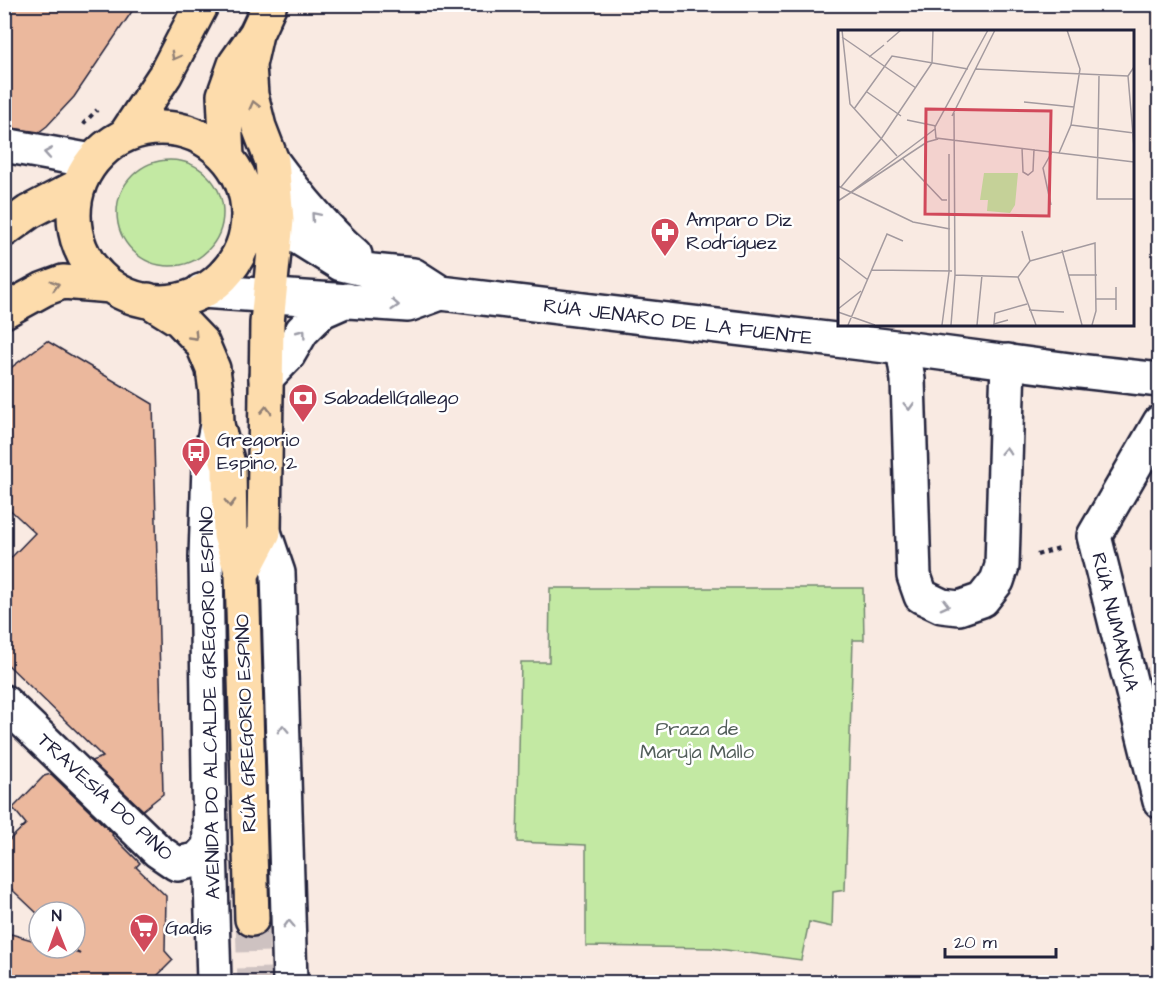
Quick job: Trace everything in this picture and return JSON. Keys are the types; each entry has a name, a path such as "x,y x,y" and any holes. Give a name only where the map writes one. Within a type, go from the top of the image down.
{"main road":[{"path":"126,134 165,75 202,4"},
{"path":"227,157 224,95 235,64 256,34 270,4"},
{"path":"256,34 249,65 251,95 259,127 272,161 321,224 372,271"},
{"path":"162,127 198,135 227,157 239,175 247,197 248,217 245,238 238,254 229,269 216,282 184,298 166,301 148,300 123,293 97,273 86,258 78,241 74,223 74,204 86,173 102,150 126,134 162,127"},
{"path":"4,145 54,154 86,173"},
{"path":"258,295 277,220 272,161"},
{"path":"4,230 86,173"},
{"path":"247,197 296,236 341,264 372,271 413,275 441,293"},
{"path":"245,238 258,295 266,378 264,532 278,573 286,974"},
{"path":"4,311 44,289 63,282 111,285"},
{"name":"RÚA JENARO DE LA FUENTE","path":"201,291 408,305 441,293 1160,380"},
{"name":"AVENIDA DO ALCALDE GREGORIO ESPINO","path":"148,300 180,321 202,343 213,369 216,392 217,425 209,465 206,557 210,846 217,975"},
{"path":"266,378 288,355 302,331 322,311 347,300"},
{"path":"903,348 908,380 914,576 921,596 942,606 959,608 982,600 997,581 1002,566 1008,361"},
{"name":"RÚA NUMANCIA","path":"1160,422 1094,536 1160,801"},
{"name":"AVENIDA DO ALCALDE GREGORIO ESPINO","path":"217,425 229,467 230,535 242,574"},
{"name":"RÚA GREGORIO ESPINO","path":"252,919 242,574 264,532"},
{"name":"TRAVESÍA DO PINO","path":"4,702 158,851 177,864 197,860 210,846"}],"path":[{"path":"54,154 99,107"},
{"path":"1002,566 1094,536"}],"green space":[{"path":"170,160 190,164 208,175 219,193 223,213 219,233 208,251 190,262 170,266 150,262 132,251 121,233 117,213 121,193 132,175 150,164"},
{"name":"Praza de Maruja Mallo","path":"550,588 863,588 864,640 853,640 845,890 833,892 832,927 809,922 801,960 711,948 586,946 586,845 517,842 521,662 549,662"}],"building":[{"path":"4,4 137,4 74,97 39,132 4,127"},
{"path":"47,341 153,404 163,794 143,810 91,761 103,757 4,661 4,565 35,533 4,504 4,373"},
{"path":"51,774 113,834 140,863 136,867 166,896 165,951 173,960 151,982 4,982 4,932 27,939 27,960 87,960 87,900 27,900 27,904 4,882 4,845 26,824 13,808 44,776"}],"tunnel":[{"path":"252,919 254,982"}],"place":[{"name":"Amparo Diz Rodríguez","path":"665,258"},
{"name":"SabadellGallego","path":"303,424"},
{"name":"Gregorio Espino, 2","path":"196,478"},
{"name":"Gadis","path":"144,954"}]}
